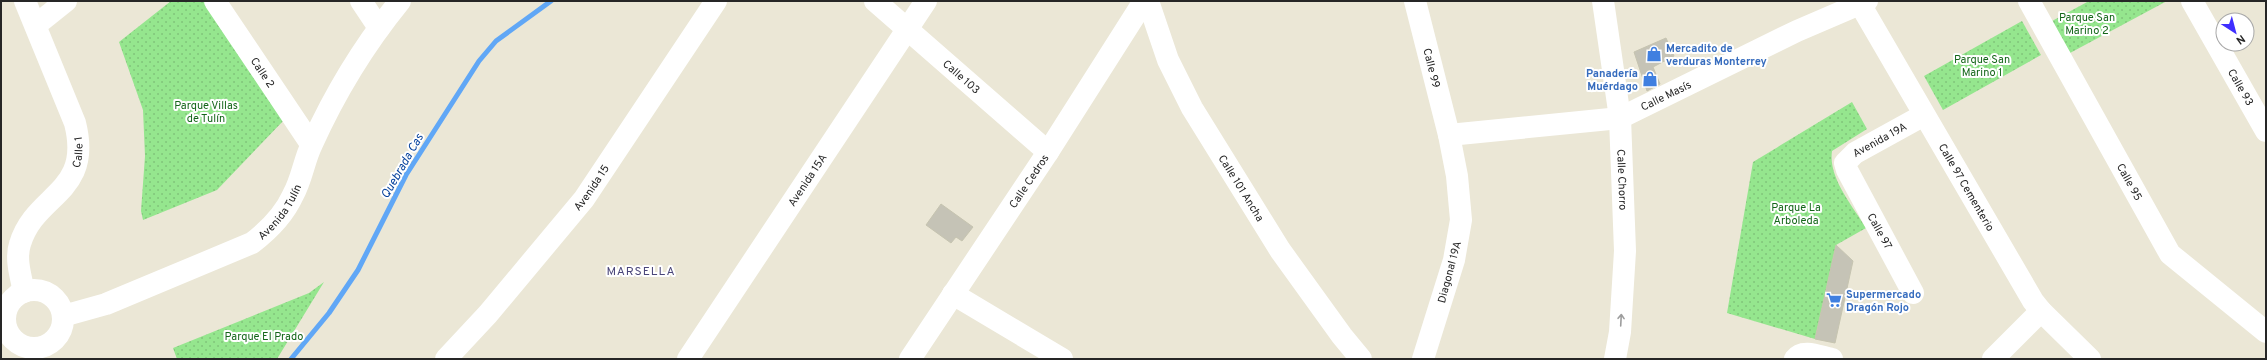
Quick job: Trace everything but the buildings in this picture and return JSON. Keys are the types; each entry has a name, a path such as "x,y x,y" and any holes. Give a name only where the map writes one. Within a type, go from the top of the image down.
{"street":[{"name":"Calle 1","path":"24,292 18,258 19,244 26,229 70,179 78,157 80,140 75,123 25,1"},
{"path":"36,25 66,1"},
{"name":"Calle 2","path":"215,1 312,144"},
{"path":"361,1 379,28"},
{"name":"Avenida Tulín","path":"63,316 106,304 257,239 268,231 294,195 312,144 345,80 379,28 400,1"},
{"name":"Avenida 15","path":"446,359 488,314 584,199 716,1"},
{"name":"Calle 103","path":"875,1 1048,152"},
{"name":"Avenida 15A","path":"688,359 908,31 926,1"},
{"name":"Calle Cedros","path":"910,359 1048,152 1144,1"},
{"name":"Calle 101 Ancha","path":"1148,1 1168,60 1192,108 1280,250 1342,336 1361,359"},
{"name":"Calle 99","path":"1415,1 1449,135"},
{"name":"Calle Chorro","path":"1603,1 1620,118 1625,251 1620,332 1615,359"},
{"name":"Calle 95","path":"2029,1 2170,254 2266,332"},
{"name":"Calle 93","path":"2192,1 2266,131"},
{"name":"Calle Masís","path":"1449,135 1620,118 1798,31 1863,2"},
{"name":"Calle 97 Cementerio","path":"1863,2 1924,115 2041,311 2090,359"},
{"name":"Avenida 19A","path":"1847,170 1845,163 1848,158 1924,115"},
{"name":"Diagonal 19A","path":"1423,359 1454,260 1461,220 1457,176 1449,135"},
{"name":"Calle 97","path":"1847,170 1913,293"},
{"path":"1,346 23,346 42,346 51,342 58,335 62,326 63,316 57,300 50,294 37,290 24,292 10,304 4,313 7,329 11,336 23,346"},
{"path":"954,294 1062,359"},
{"path":"1993,359 2041,311"},
{"path":"1796,358 1806,353 1832,359"}],"green space":[{"name":"Parque Villas de Tulín","path":"171,1 206,1 285,119 217,190 143,220 141,211 145,156 143,110 119,42"},
{"name":"Parque San Marino 2","path":"2089,1 2167,1 2070,53 2052,21"},
{"name":"Parque San Marino 1","path":"2022,21 2041,55 1943,110 1924,76"},
{"name":"Parque La Arboleda","path":"1852,102 1867,129 1832,151 1832,161 1834,171 1843,191 1866,228 1836,245 1815,339 1727,313 1753,162"},
{"name":"Parque El Prado","path":"324,282 277,359 177,359 173,348 309,293"}],"waterway":[{"name":"Quebrada Cas","path":"291,359 329,313 358,270 406,175 479,61 496,41 551,1"}],"place":[{"name":"Mercadito de verduras Monterrey","path":"1654,54"},
{"name":"Panadería Muérdago","path":"1650,79"},
{"name":"Supermercado Dragón Rojo","path":"1834,300"}],"district":[{"name":"MARSELLA","path":"641,271"}]}
